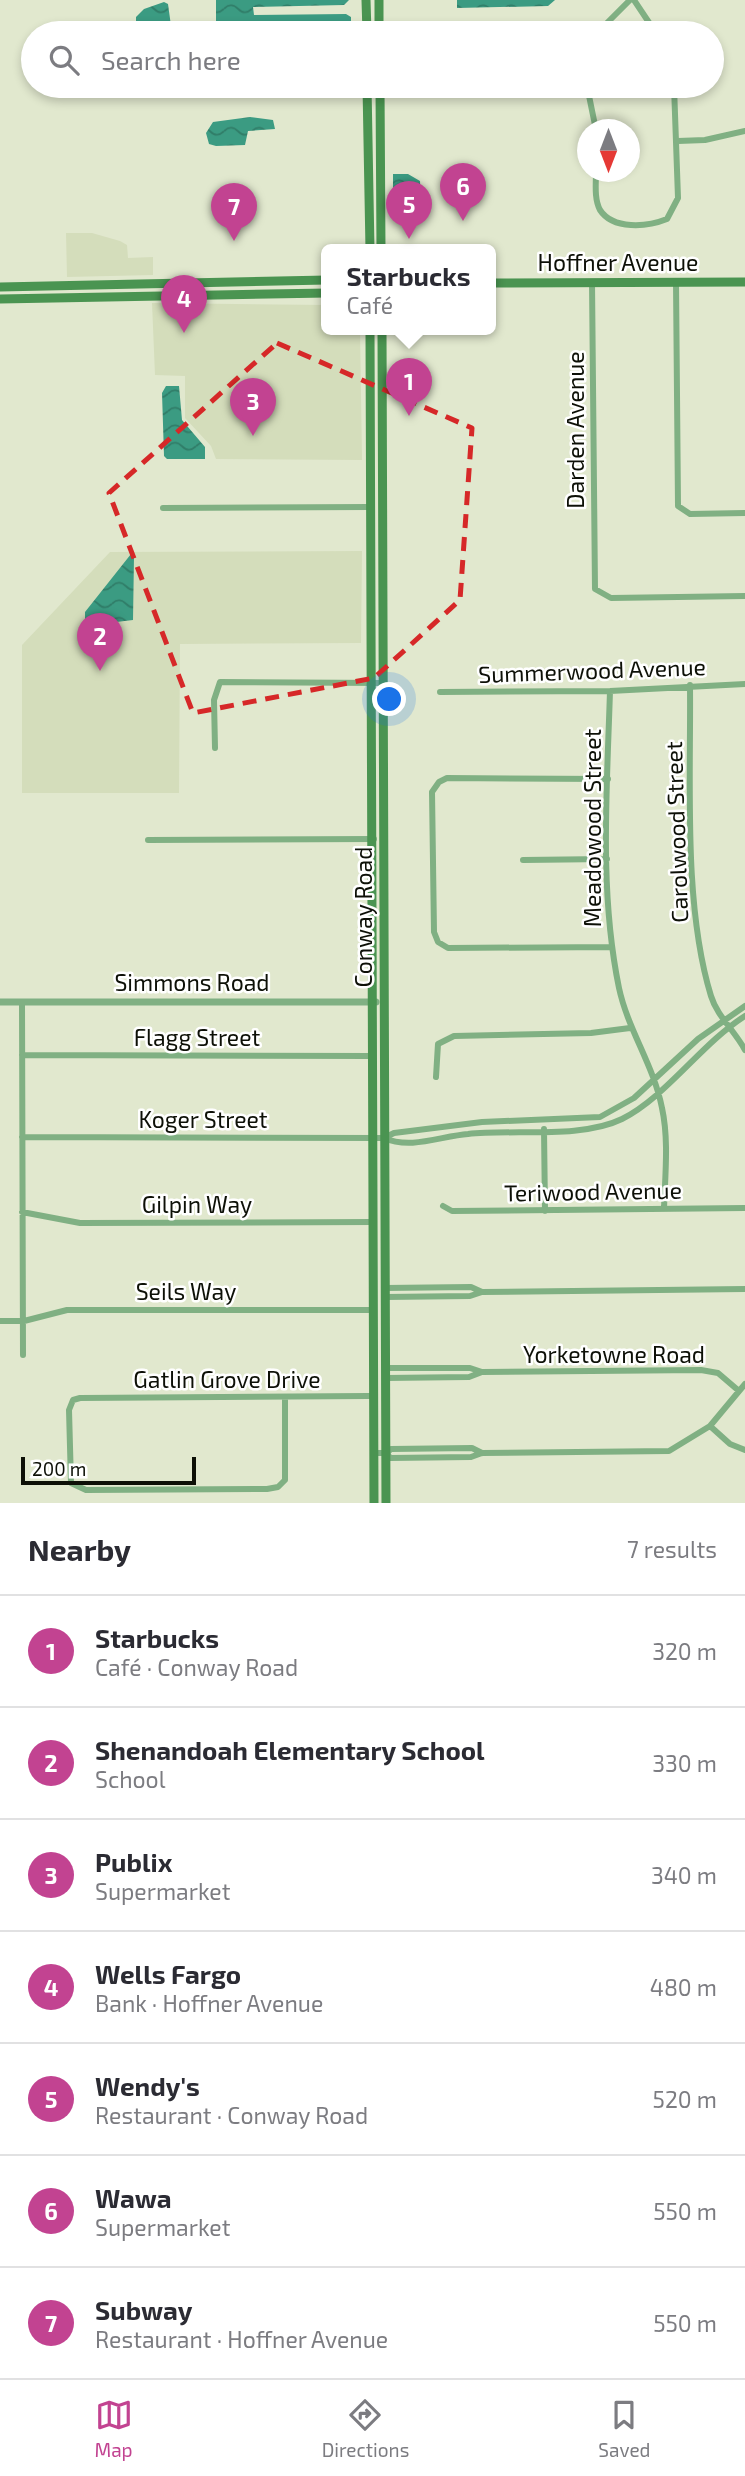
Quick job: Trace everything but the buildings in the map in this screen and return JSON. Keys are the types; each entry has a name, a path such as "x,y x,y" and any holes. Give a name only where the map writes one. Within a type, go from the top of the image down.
{"main road":[{"path":"366,0 367,21"},
{"path":"379,0 379,21"},
{"path":"367,98 370,244"},
{"path":"380,98 382,244"},
{"path":"368,144 380,163"},
{"path":"0,287 321,280"},
{"name":"Hoffner Avenue","path":"496,284 745,282"},
{"path":"98,297 109,289 131,285"},
{"path":"24,299 36,295 88,293 96,286"},
{"path":"0,299 321,293"},
{"name":"Conway Road","path":"370,335 374,1503"},
{"name":"Conway Road","path":"382,335 386,1503"},
{"path":"370,405 375,420 375,441 382,453"},
{"path":"370,451 377,459 377,492 382,509"},
{"path":"373,1252 385,1292"},
{"path":"373,1310 379,1322 385,1350"},
{"path":"373,1396 380,1404 386,1426"}],"street":[{"path":"610,21 632,0 647,21"},
{"path":"589,98 594,119"},
{"path":"596,182 599,208 607,217 618,223 660,222 667,219 678,198 675,98"},
{"path":"678,141 705,140 745,131"},
{"name":"Darden Avenue","path":"593,282 595,589 611,598 745,596"},
{"path":"676,282 678,506 690,513 745,513"},
{"path":"163,508 370,507"},
{"path":"371,573 383,562"},
{"path":"371,573 383,575"},
{"path":"215,748 214,700 220,682 383,682"},
{"name":"Summerwood Avenue","path":"440,692 610,691 745,684"},
{"name":"Carolwood Street","path":"690,685 692,859 697,922 711,997 745,1050"},
{"name":"Meadowood Street","path":"610,691 607,859 612,947 630,1028 658,1092 665,1128 664,1209"},
{"path":"608,779 447,778 439,782 432,792 434,932 438,942 448,948 612,947"},
{"path":"148,840 383,839"},
{"path":"523,860 607,859"},
{"name":"Simmons Road","path":"0,1002 384,1002"},
{"path":"22,1002 23,1355"},
{"path":"384,1138 394,1133 420,1132 460,1125 600,1117 619,1108 724,1020 745,1006"},
{"path":"384,1138 409,1143 471,1133 578,1130 622,1119 658,1092 729,1026 745,1016"},
{"path":"436,1077 438,1044 454,1036 591,1033 630,1028"},
{"name":"Flagg Street","path":"22,1055 372,1056"},
{"path":"544,1119 545,1211"},
{"name":"Koger Street","path":"22,1137 384,1138"},
{"name":"Teriwood Avenue","path":"443,1206 452,1211 745,1208"},
{"name":"Gilpin Way","path":"22,1212 80,1223 373,1222"},
{"path":"385,1292 470,1297 482,1292 745,1289"},
{"name":"Seils Way","path":"0,1321 24,1321 67,1310 373,1310"},
{"name":"Yorketowne Road","path":"386,1373 469,1377 482,1372 701,1370 718,1373 739,1391"},
{"path":"374,1453 405,1448 472,1448 482,1453 668,1451 710,1426 745,1384"},
{"name":"Gatlin Grove Drive","path":"285,1397 285,1480 278,1487 253,1490 86,1490 71,1483 69,1410 73,1400 80,1398 373,1396"},
{"path":"710,1426 730,1444 745,1450"}],"highlighted area":[{"path":"277,343 472,428 460,600 374,678 193,713 109,493"}],"shaded area":[{"path":"66,233 92,233 120,241 127,245 128,258 153,257 153,275 67,277"},
{"path":"152,303 321,305 321,335 360,335 362,460 216,459 211,446 185,418 185,376 155,375"},
{"path":"362,551 361,643 180,644 179,793 22,793 22,645 110,552"}],"water":[{"path":"216,0 349,0 344,5 253,7 254,15 346,14 351,17 351,21 216,21"},
{"path":"457,0 555,0 548,6 457,8"},
{"path":"164,2 168,4 170,21 136,21 136,17 144,9"},
{"path":"250,117 273,120 275,129 248,131 245,145 209,144 206,133 213,122"},
{"path":"393,174 408,174 420,181 421,202 400,205 393,200"},
{"path":"166,386 179,386 182,420 205,447 205,459 167,459 164,456 162,393"},
{"path":"131,554 134,557 133,620 108,623 85,620 85,612"}],"place":[{"name":"Wawa","path":"463,221"},
{"name":"Wendy's","path":"409,239"},
{"name":"Subway","path":"234,241"},
{"name":"Wells Fargo","path":"184,333"},
{"name":"Starbucks","path":"409,416"},
{"name":"Publix","path":"253,436"},
{"name":"Shenandoah Elementary School","path":"100,671"}]}
